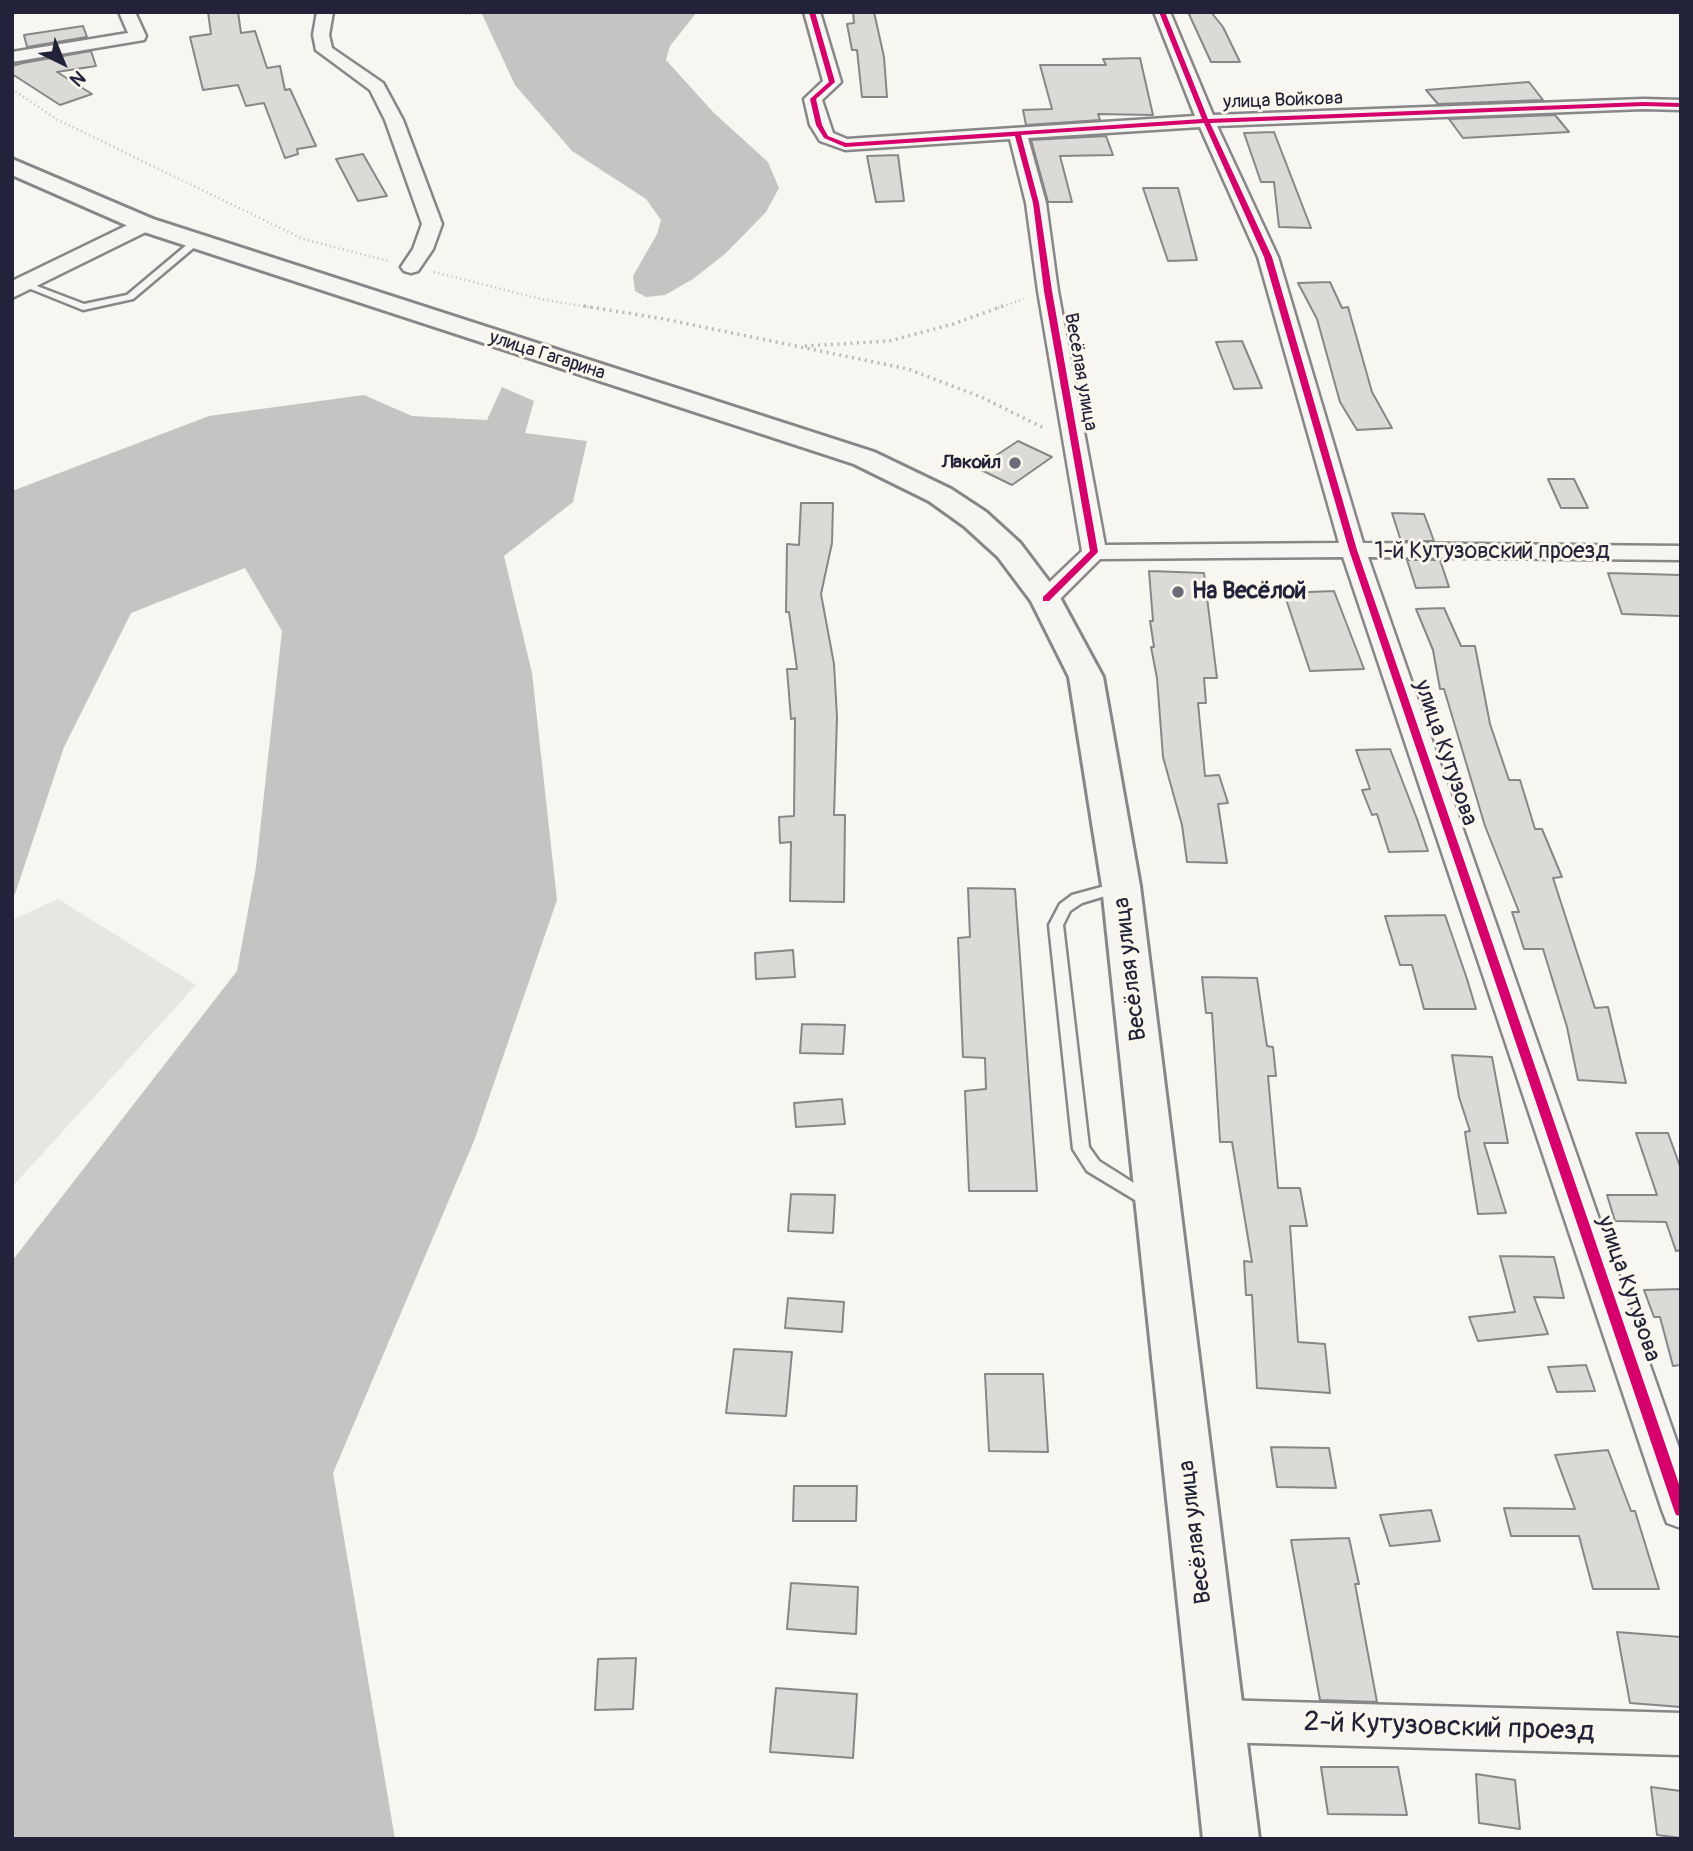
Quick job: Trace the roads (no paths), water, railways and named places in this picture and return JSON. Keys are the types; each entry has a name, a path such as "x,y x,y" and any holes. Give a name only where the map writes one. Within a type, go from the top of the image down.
{"main road":[{"name":"улица Гагарина","path":"12,166 144,224 864,458 940,495 975,519 1009,550 1046,599"},
{"name":"Весёлая улица","path":"1046,599 1086,677 1121,886 1231,1839"}],"street":[{"path":"12,57 138,36 127,12"},
{"path":"325,12 321,35 324,50 377,87 394,120 432,224 423,249 411,267"},
{"name":"улица Войкова","path":"812,12 832,82 813,99 819,125 826,137 845,145 1206,121 1681,105"},
{"name":"улица Кутузова","path":"1162,12 1206,121 1268,257 1353,550 1681,1510"},
{"name":"Весёлая улица","path":"1017,133 1035,203 1094,552"},
{"path":"19,288 144,224"},
{"name":"1-й Кутузовский проезд","path":"1094,552 1353,550 1681,553"},
{"path":"1046,599 1094,552"},
{"name":"2-й Кутузовский проезд","path":"1217,1721 1681,1734"}],"lane":[{"path":"19,288 83,307 130,297 198,240"},
{"path":"1121,886 1077,899 1065,908 1056,925 1079,1140 1086,1158 1094,1166 1158,1207"}],"place":[{"name":"Лакойл","path":"1015,463"},
{"name":"На Весёлой","path":"1178,592"}]}
